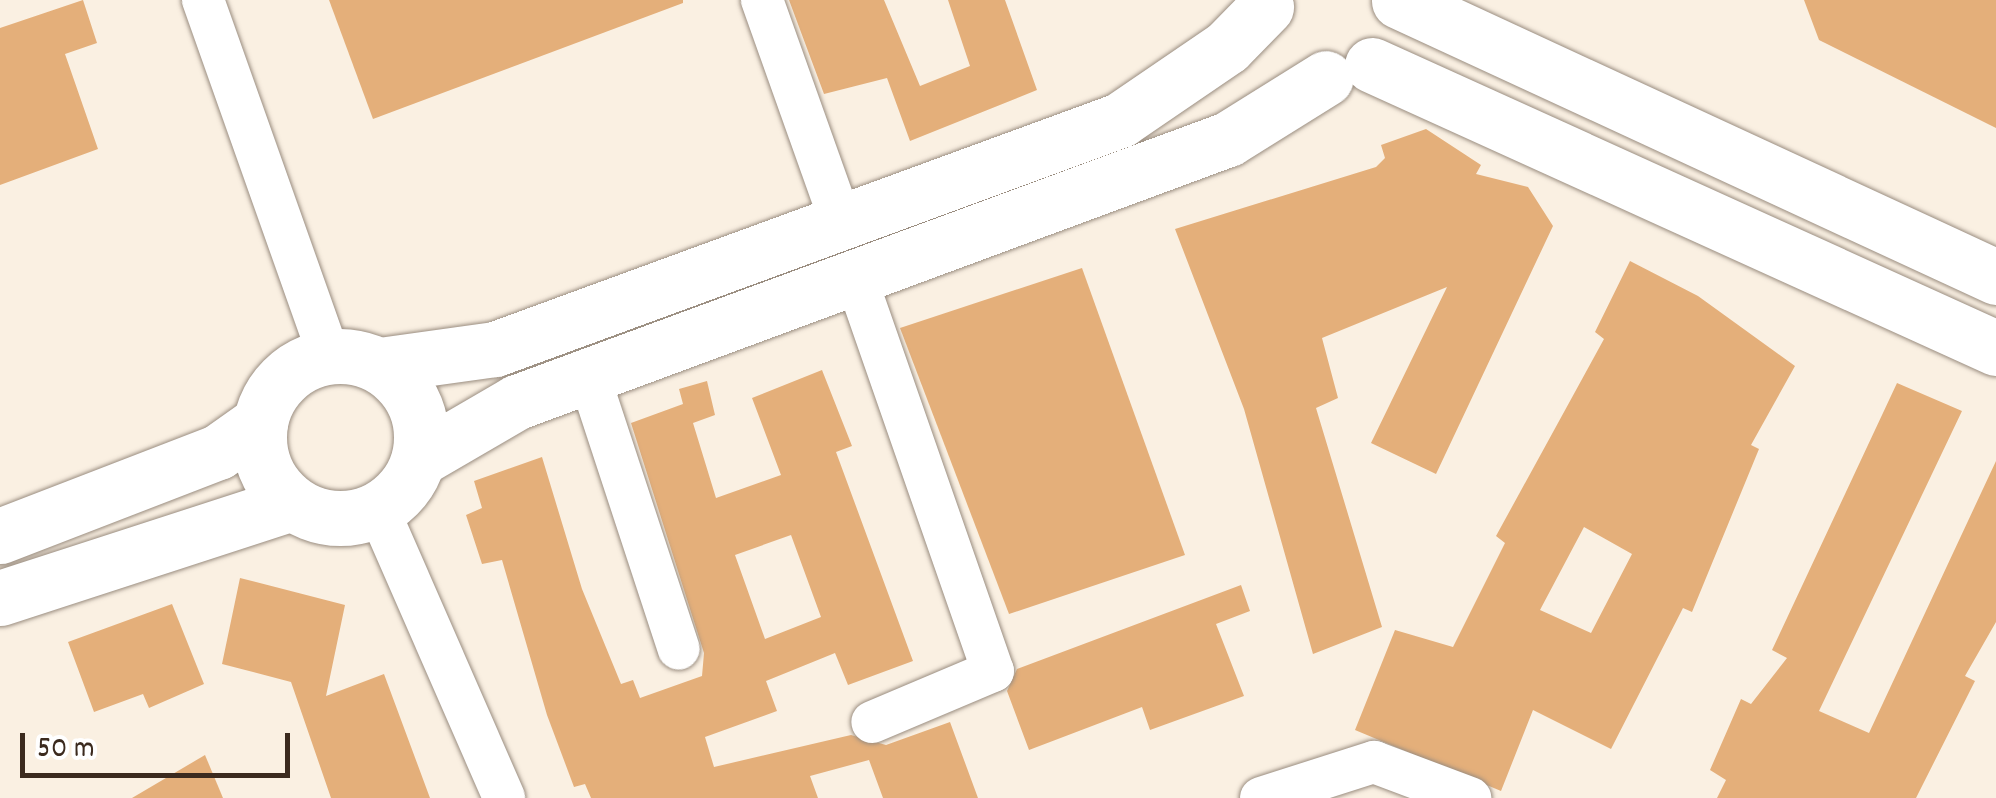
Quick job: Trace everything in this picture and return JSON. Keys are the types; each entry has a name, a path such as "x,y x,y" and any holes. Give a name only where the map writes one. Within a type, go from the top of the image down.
{"main road":[{"path":"260,422 264,467 292,503 334,518 378,509 419,459 472,422 1228,139 1349,72 1393,42 1399,0 1996,278"},
{"path":"0,536 186,466 260,422 284,378 354,360 495,349 1120,120 1227,47 1266,3"},
{"path":"1266,3 1280,55 1349,72 1996,348"},
{"path":"354,360 416,406 419,459"},
{"path":"0,598 292,503"}],"street":[{"path":"203,0 354,360"},
{"path":"762,0 841,222"},
{"path":"857,281 993,672 872,722"},
{"path":"589,376 679,649"},
{"path":"378,509 504,798"},
{"path":"1261,798 1374,762 1470,798"}],"building":[{"path":"83,0 97,43 65,54 98,149 0,185 0,28"},
{"path":"329,0 683,0 683,3 373,119"},
{"path":"789,0 884,0 920,86 970,66 948,0 1005,0 1037,90 910,141 887,78 824,94"},
{"path":"1804,0 1996,0 1996,128 1819,40"},
{"path":"1426,129 1481,165 1476,174 1528,187 1553,226 1436,474 1371,443 1447,287 1322,338 1338,398 1316,408 1382,627 1313,654 1244,409 1175,229 1376,167 1385,158 1381,145"},
{"path":"1630,261 1698,296 1795,366 1751,445 1759,449 1692,612 1683,608 1611,749 1533,710 1501,791 1355,730 1395,630 1453,647 1505,543 1496,536 1604,339 1595,332","holes":["1584,527 1632,554 1591,633 1540,610"]},
{"path":"1082,268 1185,555 1009,614 900,328"},
{"path":"822,370 852,446 836,452 913,661 848,685 835,653 766,681 777,711 705,737 714,767 851,735 886,745 950,722 978,798 883,798 869,760 810,776 818,798 591,798 585,784 574,787 547,715 502,560 482,564 466,515 482,508 474,481 542,457 582,589 621,684 633,680 640,698 702,676 704,653 631,423 683,404 679,389 707,381 715,415 693,423 716,498 781,475 752,398","holes":["791,535 821,617 765,639 735,555"]},
{"path":"1897,383 1962,411 1819,711 1869,733 1996,461 1996,622 1965,676 1975,681 1916,798 1717,798 1726,780 1710,770 1741,699 1751,704 1787,658 1772,650"},
{"path":"240,578 345,605 326,696 384,674 430,798 331,798 291,682 222,664"},
{"path":"1241,585 1250,611 1216,624 1244,696 1150,730 1142,707 1029,750 1007,691 1017,669"},
{"path":"172,604 204,684 149,708 143,694 94,712 68,642"},
{"path":"205,755 223,798 132,798"}]}
